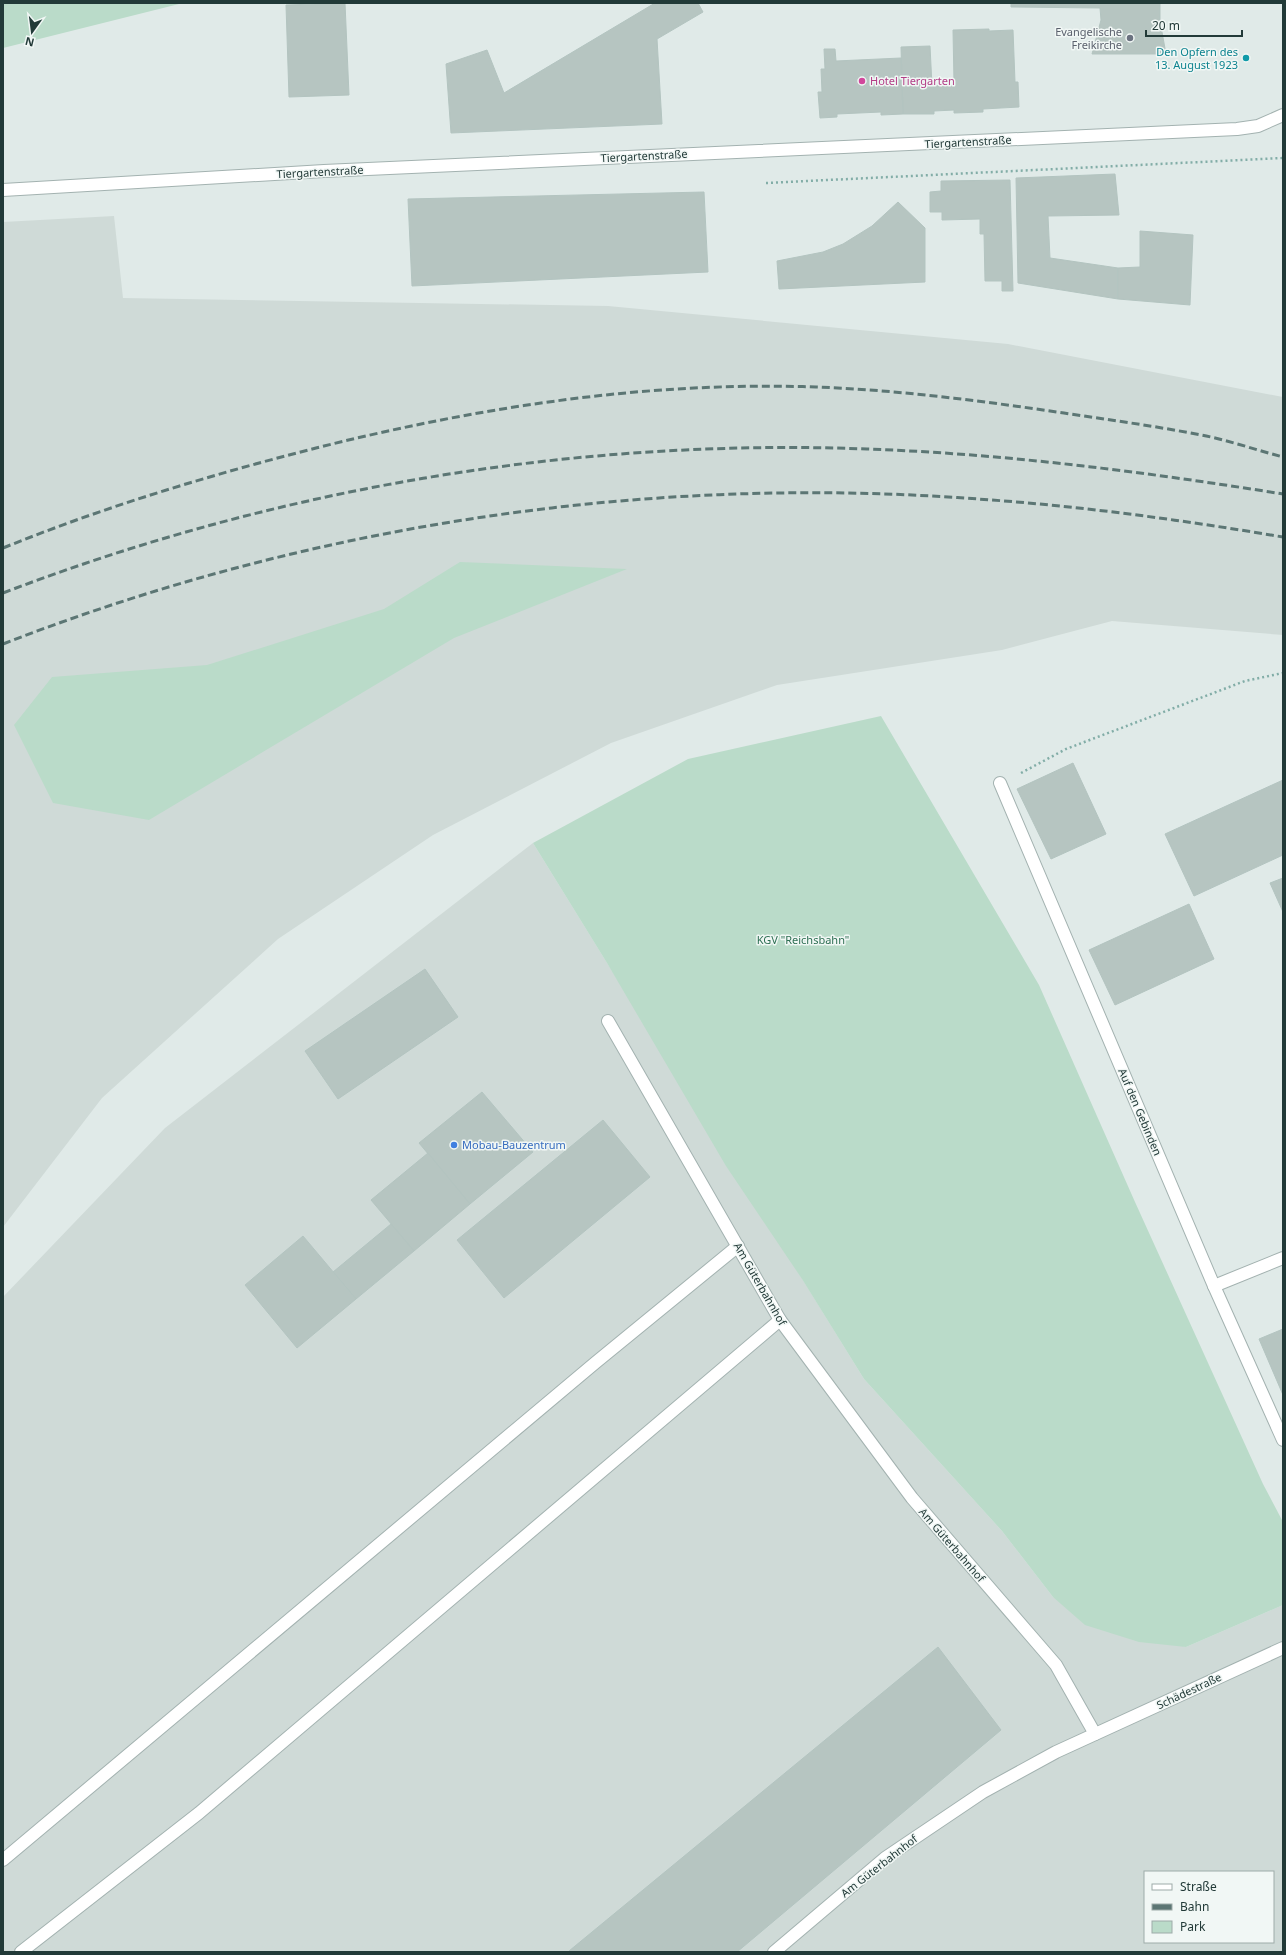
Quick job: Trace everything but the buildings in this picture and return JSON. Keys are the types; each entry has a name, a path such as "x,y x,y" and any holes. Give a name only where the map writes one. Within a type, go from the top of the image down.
{"street":[{"name":"Tiergartenstraße","path":"3,190 324,171 1237,129 1258,126 1283,115"},
{"name":"Auf den Gebinden","path":"1000,783 1214,1286 1283,1440"},
{"name":"Am Güterbahnhof","path":"608,1021 780,1320 912,1498 1056,1665 1095,1734 1018,1772 948,1814 885,1858 774,1952"},
{"path":"3,1860 564,1389 738,1246"},
{"path":"1214,1286 1283,1258"},
{"path":"21,1952 199,1813 780,1320"},
{"name":"Schädestraße","path":"1095,1734 1283,1648"}],"path":[{"path":"766,183 1283,158"},
{"path":"1000,783 1066,749 1245,681 1283,673"}],"shaded area":[{"path":"114,216 123,298 608,306 1008,344 1283,397 1283,635 1112,621 1002,650 777,685 611,743 433,835 278,939 102,1098 3,1227 3,222"},
{"path":"533,843 864,1379 1002,1531 1053,1597 1186,1647 1283,1605 1283,1952 3,1952 3,1297 165,1128"}],"green space":[{"path":"3,3 183,3 3,48"},
{"path":"460,562 627,569 454,638 149,820 53,803 14,725 52,677 207,665 384,609"},
{"name":"KGV \"Reichsbahn\"","path":"881,716 1039,985 1135,1202 1263,1484 1283,1522 1283,1605 1186,1647 1139,1642 1085,1625 1053,1597 1002,1531 864,1379 802,1279 726,1166 607,963 533,843 688,759"}],"railway":[{"path":"3,548 118,505 276,458 377,433 439,420 564,400 690,388 753,386 847,388 1002,404 1132,423 1211,437 1283,457"},
{"path":"3,593 107,556 212,525 320,498 428,478 537,462 647,452 757,448 919,451 1128,471 1283,494"},
{"path":"3,644 120,602 239,567 360,539 482,517 606,502 730,494 854,493 978,499 1131,514 1283,537"}],"place":[{"name":"Evangelische Freikirche","path":"1130,38"},
{"name":"Den Opfern des 13. August 1923","path":"1246,58"},
{"name":"Hotel Tiergarten","path":"862,81"},
{"name":"Mobau-Bauzentrum","path":"454,1145"}]}
